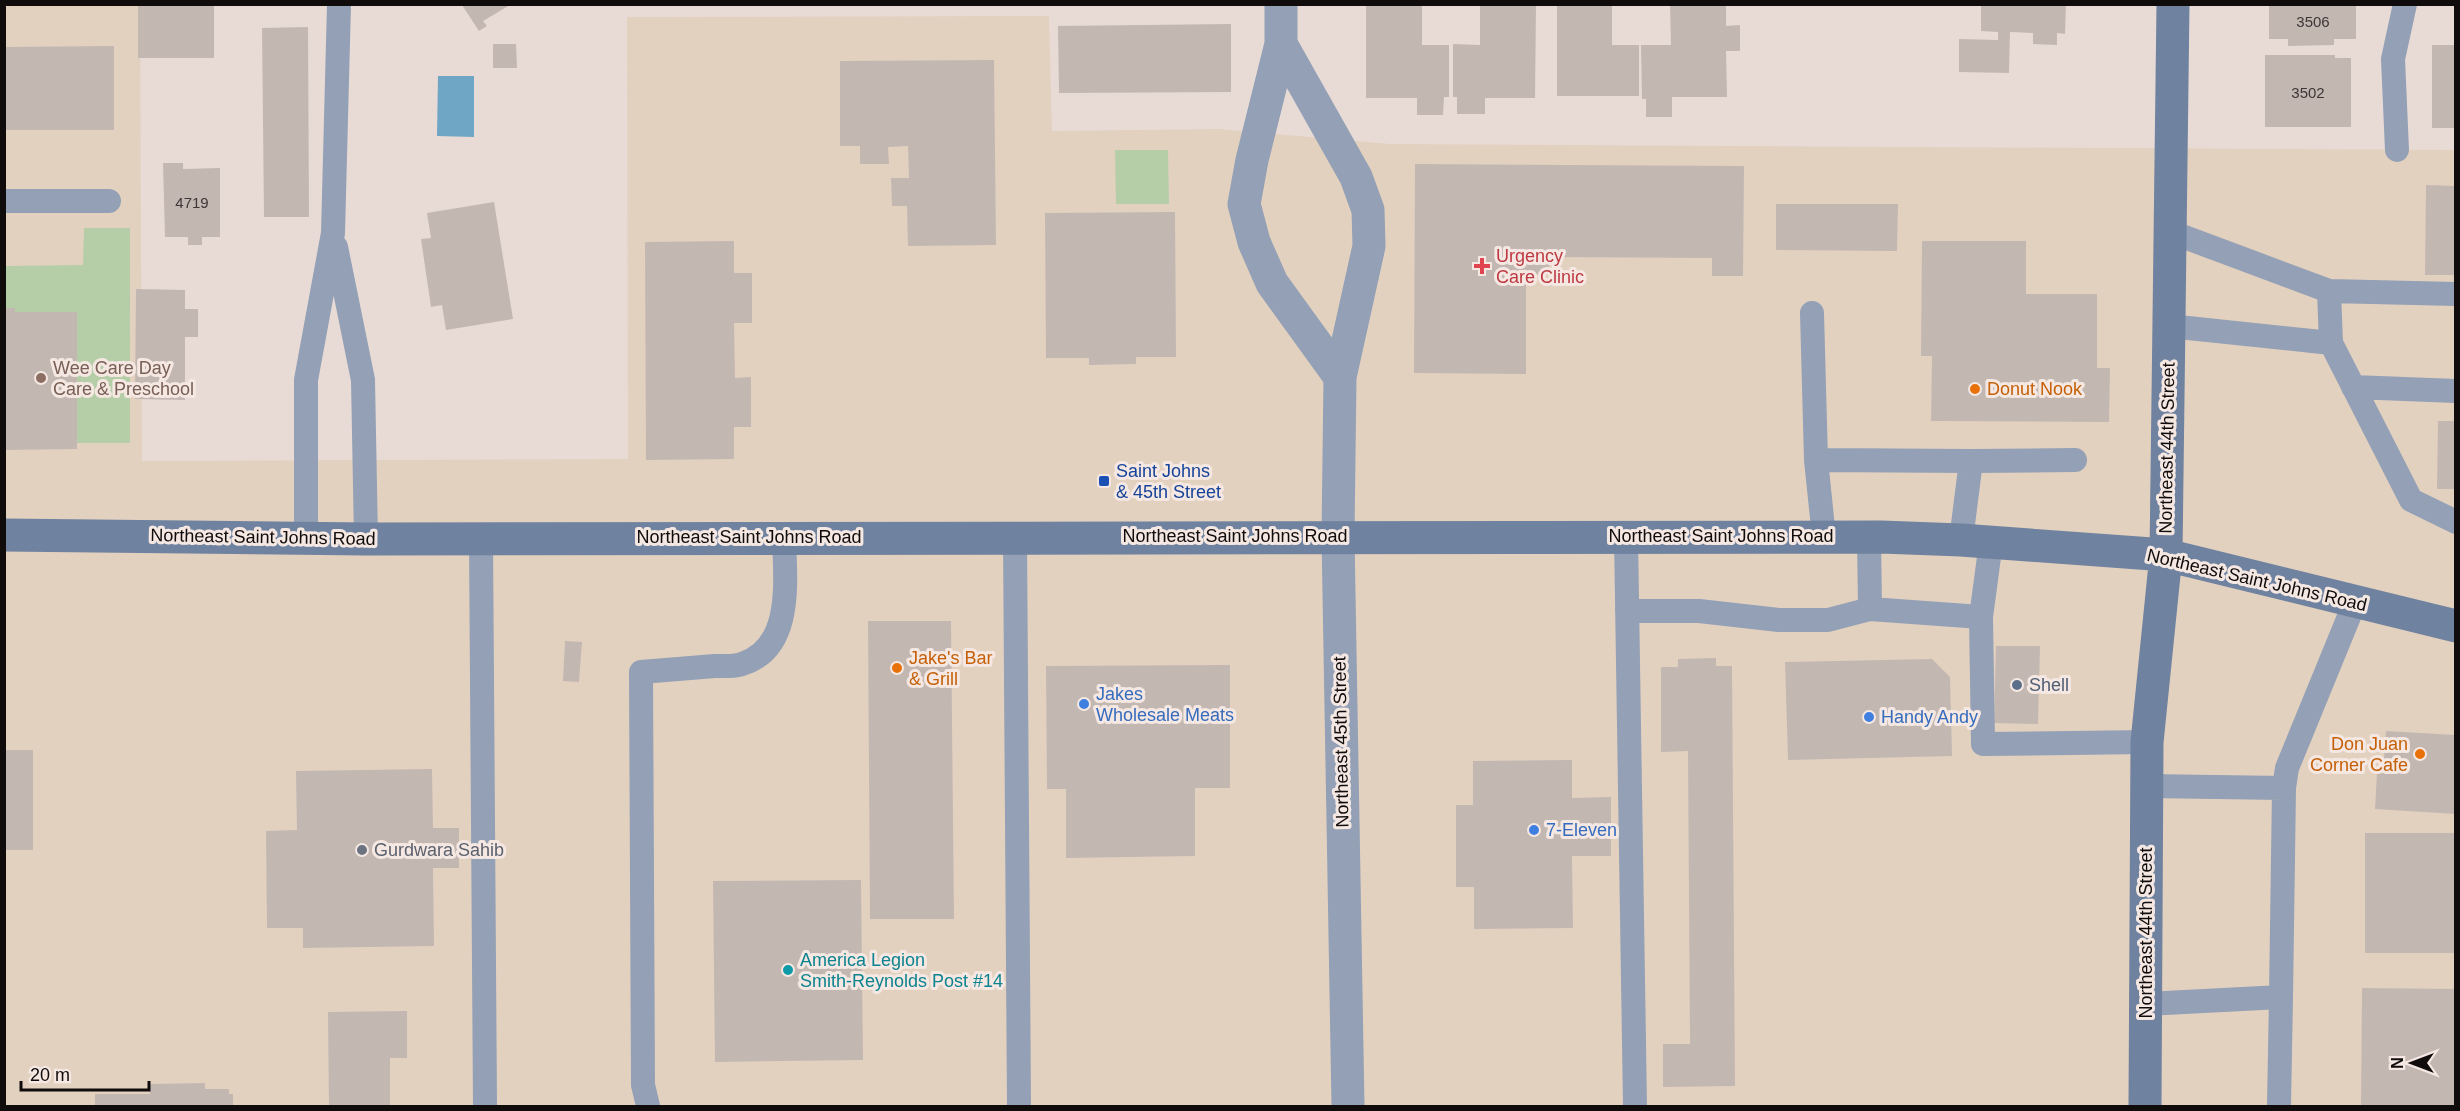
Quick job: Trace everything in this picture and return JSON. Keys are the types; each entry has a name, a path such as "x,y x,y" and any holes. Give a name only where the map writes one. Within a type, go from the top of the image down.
{"main road":[{"name":"Northeast 44th Street","path":"2145,1107 2147,741 2166,555 2173,4"},
{"name":"Northeast Saint Johns Road","path":"4,535 306,538 1869,537 1976,541 2166,555 2456,626"}],"street":[{"name":"Northeast 45th Street","path":"1281,4 1281,44 1252,160 1244,204 1254,242 1272,283 1340,377"},
{"name":"Northeast 45th Street","path":"1281,44 1356,177 1368,210 1369,246 1340,377 1338,536 1348,1107"}],"lane":[{"path":"306,538 306,380 333,233 339,4"},
{"path":"2397,150 2393,59 2405,4"},
{"path":"4,201 109,201"},
{"path":"2170,232 2329,291 2456,294"},
{"path":"333,233 363,380 366,538"},
{"path":"2329,291 2331,344 2411,500 2456,522"},
{"path":"1812,313 1816,460 1824,537"},
{"path":"2169,326 2331,344"},
{"path":"2353,387 2456,391"},
{"path":"1816,460 2075,460"},
{"path":"1971,461 1981,617 1983,744 2147,741"},
{"path":"1626,536 1635,1107"},
{"path":"648,1107 644,1085 641,672 742,664 760,654 774,638 782,619 785,599 784,537"},
{"path":"1015,537 1019,1107"},
{"path":"1869,537 1870,609"},
{"path":"481,538 485,1107"},
{"path":"2279,1107 2284,788 2287,768 2355,602"},
{"path":"1627,611 1699,611 1779,620 1828,620 1870,609 1981,617"},
{"path":"2146,786 2284,788"},
{"path":"2146,1004 2281,997"}],"shaded area":[{"path":"5,5 140,5 142,461 628,459 627,17 1049,16 1052,131 1219,129 1390,144 2455,150 2455,1106 5,1106"}],"green space":[{"path":"1115,150 1168,150 1169,204 1116,204"},
{"path":"84,228 130,228 130,443 77,443 77,312 15,312 14,308 5,308 4,266 83,265"}],"water":[{"path":"438,76 474,76 474,137 437,136"}],"building":[{"path":"138,4 214,4 214,58 138,58"},
{"path":"1366,4 1422,4 1422,45 1449,45 1449,97 1444,97 1443,115 1417,115 1417,98 1366,98"},
{"path":"1480,4 1536,4 1535,98 1485,98 1485,114 1457,114 1457,97 1453,97 1453,44 1480,45"},
{"path":"1557,4 1612,4 1612,45 1639,45 1639,96 1557,96"},
{"path":"1670,4 1726,4 1726,26 1740,25 1740,51 1726,51 1727,97 1672,97 1672,117 1646,117 1646,99 1642,99 1641,45 1671,45"},
{"path":"1981,4 2066,4 2065,34 2057,33 2057,45 2033,44 2033,33 2010,32 2009,73 1959,72 1959,39 1998,40 1998,32 1981,31"},
{"path":"2269,4 2356,4 2356,39 2334,39 2334,45 2288,46 2288,39 2269,39"},
{"path":"462,5 510,5 483,21 487,26 479,31"},
{"path":"1231,24 1231,92 1059,93 1058,26"},
{"path":"308,27 309,217 264,217 262,28"},
{"path":"493,44 516,44 517,68 493,68"},
{"path":"2432,45 2456,45 2456,128 2432,128"},
{"path":"114,46 114,130 4,130 4,47"},
{"path":"2265,55 2335,55 2335,58 2351,58 2351,127 2265,127"},
{"path":"994,60 996,245 908,246 907,206 892,206 891,178 909,178 908,146 888,147 889,164 860,164 860,146 840,146 840,61"},
{"path":"163,163 183,163 183,169 220,168 220,237 202,237 202,245 188,245 188,237 165,237"},
{"name":"Urgency Care Clinic","path":"1415,164 1744,166 1743,276 1712,276 1712,258 1549,257 1549,275 1526,274 1526,374 1414,373"},
{"path":"2426,185 2456,186 2456,275 2425,275"},
{"path":"494,202 513,319 446,330 442,305 431,307 421,239 431,238 427,213"},
{"path":"1776,204 1898,204 1897,251 1776,250"},
{"path":"1175,212 1176,357 1136,357 1136,364 1089,365 1089,358 1046,358 1045,213"},
{"path":"734,241 734,273 752,273 752,323 734,323 735,378 751,377 751,427 734,427 734,459 646,460 645,242"},
{"path":"1922,241 2026,241 2026,294 2097,294 2097,368 2110,368 2109,422 1931,421 1932,356 1921,356"},
{"path":"136,289 185,290 185,309 198,309 198,337 185,337 185,400 135,399"},
{"name":"Wee Care Day Care & Preschool","path":"4,308 15,308 15,312 77,312 77,449 4,450"},
{"path":"2438,421 2456,421 2456,489 2437,489"},
{"path":"868,621 951,621 954,919 870,919"},
{"path":"565,641 582,642 579,682 563,681"},
{"name":"Shell","path":"1996,646 2040,646 2038,724 1994,723"},
{"path":"1716,658 1716,666 1732,666 1735,1086 1663,1087 1663,1044 1690,1044 1688,751 1661,752 1661,667 1678,667 1678,659"},
{"name":"Handy Andy","path":"1932,659 1950,677 1952,756 1788,760 1785,662"},
{"path":"1230,665 1230,788 1195,788 1195,856 1066,858 1066,789 1047,789 1046,666"},
{"name":"Don Juan Corner Cafe","path":"2386,731 2456,735 2456,814 2375,809 2377,773 2383,773"},
{"path":"4,750 33,750 33,850 4,850"},
{"name":"7-Eleven","path":"1572,760 1572,798 1611,797 1611,856 1572,856 1573,928 1474,929 1474,887 1456,887 1456,805 1473,805 1473,761"},
{"name":"Gurdwara Sahib","path":"432,769 433,828 459,828 459,868 433,868 434,946 303,948 303,928 267,928 266,831 297,830 296,771"},
{"path":"2365,833 2456,833 2456,953 2365,953"},
{"name":"America Legion Smith-Reynolds Post #14","path":"861,880 863,1060 715,1062 713,881"},
{"path":"2362,988 2456,989 2456,1106 2361,1106"},
{"path":"407,1011 407,1058 390,1058 390,1106 329,1106 328,1012"},
{"path":"205,1083 205,1089 229,1089 229,1094 233,1094 233,1106 95,1106 95,1094 150,1094 150,1084"}],"place":[{"name":"Urgency Care Clinic","path":"1482,266"},
{"name":"Wee Care Day Care & Preschool","path":"41,378"},
{"name":"Donut Nook","path":"1975,389"},
{"name":"Saint Johns & 45th Street","path":"1104,481"},
{"name":"Jake's Bar & Grill","path":"897,668"},
{"name":"Shell","path":"2017,685"},
{"name":"Jakes Wholesale Meats","path":"1084,704"},
{"name":"Handy Andy","path":"1869,717"},
{"name":"Don Juan Corner Cafe","path":"2420,754"},
{"name":"7-Eleven","path":"1534,830"},
{"name":"Gurdwara Sahib","path":"362,850"},
{"name":"America Legion Smith-Reynolds Post #14","path":"788,970"}]}
